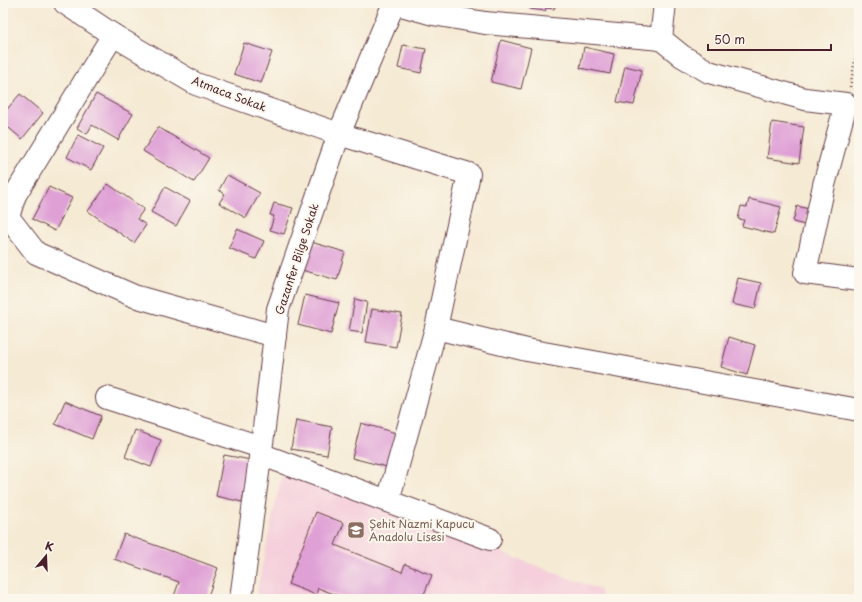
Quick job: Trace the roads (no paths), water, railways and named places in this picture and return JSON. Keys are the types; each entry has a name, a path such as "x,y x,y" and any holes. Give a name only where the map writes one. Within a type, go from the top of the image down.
{"street":[{"name":"Atmaca Sokak","path":"65,3 113,35 196,84 339,134 469,174 436,328"},
{"path":"394,3 433,14 485,23 661,39 682,56 709,72 805,99 846,104 824,185 806,273 859,280"},
{"name":"Gazanfer Bilge Sokak","path":"241,599 278,309 339,134 394,3"},
{"path":"661,39 666,3"},
{"path":"113,35 15,195 8,217 36,253 134,296 275,336"},
{"path":"388,501 436,328 527,350 859,410"},
{"path":"107,398 261,450 388,501 490,539"}],"place":[{"name":"Şehit Nazmi Kapucu Anadolu Lisesi","path":"356,530"}]}
